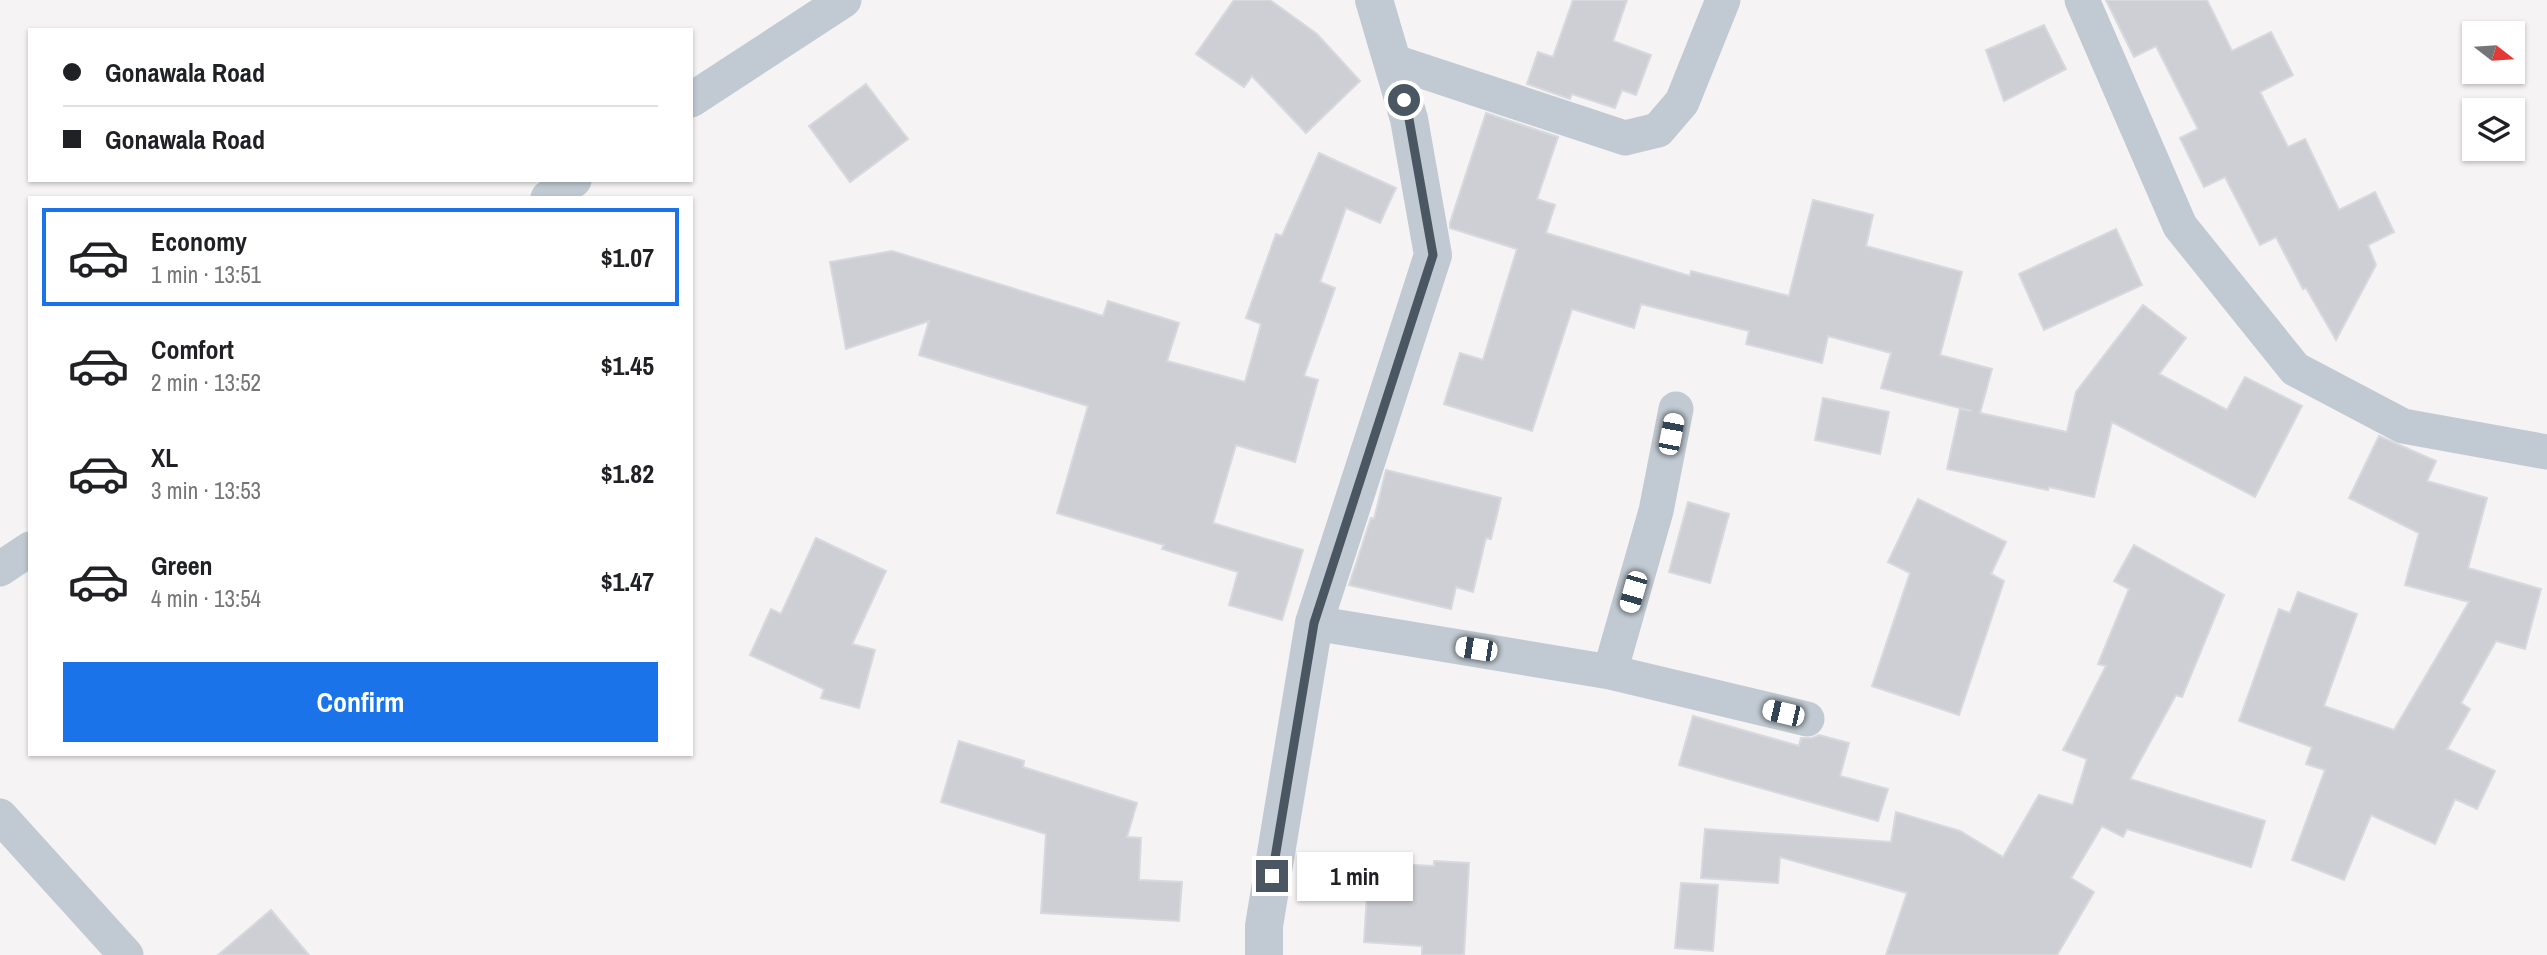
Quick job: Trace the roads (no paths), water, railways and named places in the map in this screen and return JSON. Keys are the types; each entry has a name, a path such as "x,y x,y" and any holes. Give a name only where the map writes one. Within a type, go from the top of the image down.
{"street":[{"path":"693,99 844,0"},
{"path":"1264,955 1264,926 1314,623 1433,255 1409,119 1374,0"},
{"path":"1392,61 1625,138 1658,131 1682,102 1723,0"},
{"path":"2082,0 2180,226 2295,369 2403,425 2547,452"},
{"path":"551,196 571,182"},
{"path":"1610,672 1656,512 1676,409"},
{"path":"0,569 28,551"},
{"path":"1314,623 1610,672 1807,719"},
{"path":"0,816 127,955"}]}
